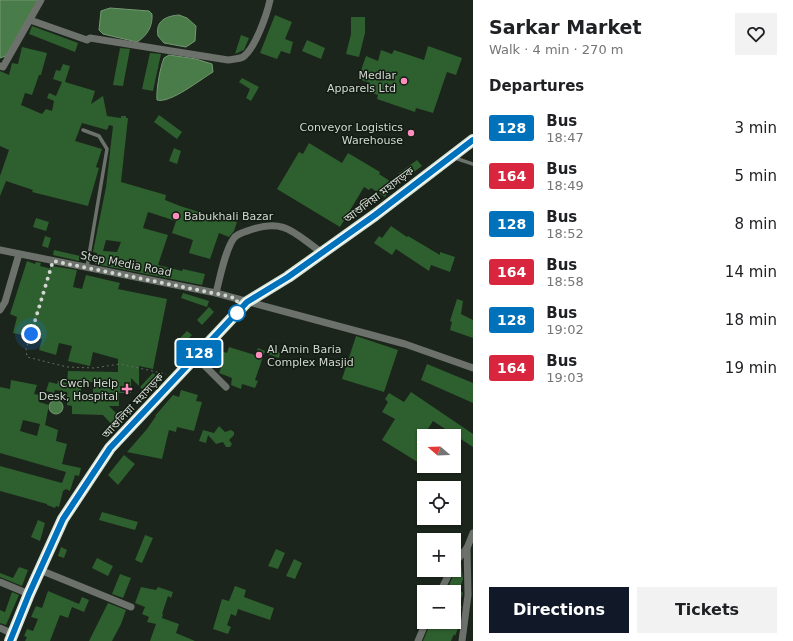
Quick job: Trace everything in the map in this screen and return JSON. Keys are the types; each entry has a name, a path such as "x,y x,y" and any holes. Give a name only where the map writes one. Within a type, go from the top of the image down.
{"highway":[{"name":"আশুলিয়া মহাসড়ক","path":"12,637 29,594 63,519 110,448 247,302 288,277 321,252 375,215 450,156 473,140"}],"street":[{"path":"0,66 4,67 40,0"},
{"path":"30,20 87,40 90,38 228,60 242,58 249,52 260,29 270,0"},
{"path":"216,293 230,247 238,234 267,224 278,225 289,229 321,252"},
{"name":"Step Media Road","path":"0,250 216,293 405,344 473,368"},
{"path":"0,310 5,302 19,254"},
{"path":"196,356 226,387"},
{"path":"461,555 467,548 473,533"},
{"path":"462,641 468,595 467,548"},
{"path":"40,570 131,607"},
{"path":"0,582 29,594"},
{"path":"0,628 12,637"},
{"path":"418,641 423,629"}],"lane":[{"path":"83,130 99,136 107,149 87,268"},
{"path":"450,156 473,164"}],"path":[{"path":"53,261 26,349 27,358 67,367 94,368 120,364 178,376"}],"shaded area":[{"path":"0,0 38,0 6,56 0,58"},
{"path":"110,8 149,11 152,14 152,18 149,30 144,37 137,42 103,34 99,30 101,11"},
{"path":"179,15 187,18 196,26 195,41 186,47 164,43 158,36 158,27 162,20"},
{"path":"169,55 196,59 212,64 213,72 177,95 163,100 157,100 161,67 164,58"},
{"path":"53,400 59,400 63,404 63,410 59,414 53,414 49,410 49,404"}],"building":[{"path":"275,15 292,22 285,39 293,42 290,54 281,51 277,59 260,53"},
{"path":"351,17 365,17 365,33 359,57 346,54 351,34"},
{"path":"32,26 78,43 75,52 29,34"},
{"path":"241,35 249,38 244,50 235,54"},
{"path":"307,40 325,48 321,59 302,51"},
{"name":"Medlar Apparels Ltd","path":"428,46 462,58 456,75 447,72 433,113 416,108 415,112 377,99 378,95 367,91 370,83 358,79 366,56 378,61 381,50 392,54 394,50 424,60"},
{"path":"22,47 47,53 41,75 39,75 32,95 25,93 21,105 42,114 46,109 52,111 54,101 47,98 49,93 56,96 62,82 53,79 56,70 60,71 63,64 70,66 65,82 95,91 91,104 103,96 107,116 121,118 121,116 126,116 126,118 128,118 121,182 166,195 165,200 180,206 237,222 234,231 229,237 219,233 210,259 189,253 193,240 172,233 176,221 148,212 143,228 168,235 158,265 182,271 183,269 205,274 202,285 95,264 97,253 93,252 106,187 113,126 109,125 107,130 82,123 75,141 102,149 96,167 99,168 88,206 32,192 33,190 6,181 0,196 0,176 9,150 0,146 0,71 9,75 12,63 18,64","holes":["106,240 121,242 117,252 103,251"]},
{"path":"120,48 130,49 123,86 113,85"},
{"path":"150,53 161,54 153,91 142,89"},
{"path":"242,78 259,87 251,101 246,98 250,89 239,82"},
{"path":"159,115 182,132 177,139 154,122"},
{"path":"309,143 342,163 348,153 380,172 379,174 393,183 385,197 371,188 369,190 364,187 340,227 277,189 299,152 303,154"},
{"path":"174,148 181,151 177,164 169,161"},
{"path":"417,160 422,166 403,180 398,174"},
{"path":"36,218 49,222 46,231 33,227"},
{"path":"391,226 407,237 408,236 440,255 440,252 455,257 450,272 431,265 429,271 396,249 392,255 374,243 379,236 382,238"},
{"path":"45,236 51,238 48,248 42,246"},
{"path":"54,250 80,256 79,261 53,255"},
{"path":"27,261 35,264 36,262 41,263 40,266 52,269 52,266 77,270 73,287 82,289 86,275 120,283 118,289 167,299 153,369 139,366 139,386 131,378 131,393 119,393 119,406 109,406 122,419 114,427 103,415 72,414 72,406 67,405 67,392 55,390 54,393 46,391 49,382 57,384 58,381 67,383 68,371 118,372 118,359 93,352 90,366 68,361 72,346 59,343 56,355 39,350 42,339 13,333 17,317 10,314","holes":["81,382 93,382 93,395 81,395"]},
{"path":"183,293 209,301 207,307 181,298"},
{"path":"457,299 463,301 461,314 473,320 473,338 450,330 452,322 450,321"},
{"path":"209,307 214,312 202,325 197,320"},
{"path":"187,331 192,335 178,349 174,344"},
{"path":"356,336 398,350 384,392 342,379"},
{"path":"229,347 255,355 258,348 265,351 255,380 258,381 255,388 242,384 241,389 231,385 232,378 219,373 222,365 214,362 218,350 227,353"},
{"path":"270,349 280,353 279,358 268,354"},
{"path":"427,364 473,383 473,403 421,380"},
{"path":"153,373 157,376 144,391 140,387"},
{"path":"11,380 37,385 34,394 40,395 39,402 49,405 45,425 58,430 56,441 67,444 62,464 81,468 79,476 75,475 70,491 66,489 63,491 59,507 56,506 55,508 47,504 0,491 0,466 62,483 66,472 0,453 0,387 10,389","holes":["23,420 40,424 37,436 20,431"]},
{"path":"181,390 198,395 196,401 202,402 194,431 177,427 176,432 169,430 162,459 127,452 173,395 179,397"},
{"path":"143,392 147,396 138,405 134,401"},
{"path":"411,392 473,434 473,447 461,439 461,429 445,429 433,421 428,429 417,429 417,462 382,440 395,419 382,412 388,402 385,399 389,393 404,402"},
{"path":"219,426 225,432 231,430 234,432 234,435 229,440 232,444 230,447 226,447 223,442 216,444 208,435 206,443 199,441 203,430 214,433"},
{"path":"124,455 135,464 118,485 108,475"},
{"path":"102,512 138,522 135,530 99,520"},
{"path":"38,520 45,523 40,541 31,537"},
{"path":"145,535 153,538 142,563 135,560"},
{"path":"61,547 67,550 64,558 58,556"},
{"path":"276,549 285,553 278,569 268,566"},
{"path":"97,558 113,566 108,576 92,568"},
{"path":"294,559 302,563 295,579 286,576"},
{"path":"461,563 463,579 461,585 449,585 453,577 461,577"},
{"path":"19,567 28,570 22,586 0,577 0,573 13,578"},
{"path":"120,574 131,578 123,598 112,594"},
{"path":"235,586 246,590 244,597 274,608 270,620 238,609 236,616 231,614 227,625 231,627 228,634 213,629 222,599 229,601"},
{"path":"141,587 156,590 158,587 173,592 171,598 168,596 162,618 179,624 176,633 195,641 150,641 156,624 147,622 149,617 142,614 145,607 135,603"},
{"path":"48,591 79,604 82,597 89,600 84,612 72,607 68,618 60,615 50,641 25,641 27,637 24,636 27,629 33,631 38,619 31,617 36,606 42,608"},
{"path":"12,592 19,595 6,625 0,623 0,610 5,612"},
{"path":"108,603 126,610 121,624 112,641 89,641"},
{"path":"428,629 458,629 451,641 423,641"}],"bus line":[{"name":"128","path":"10,641 29,594 63,519 110,448 247,302 288,277 321,252 375,215 450,156 473,140"}],"place":[{"name":"Medlar Apparels Ltd","path":"404,81"},
{"name":"Conveyor Logistics Warehouse","path":"411,133"},
{"name":"Babukhali Bazar","path":"176,216"},
{"name":"Al Amin Baria Complex Masjid","path":"259,355"},
{"name":"Cwch Help Desk, Hospital","path":"127,389"}],"route":[{"path":"31,334 53,261 228,296 237,299 237,313"}]}
